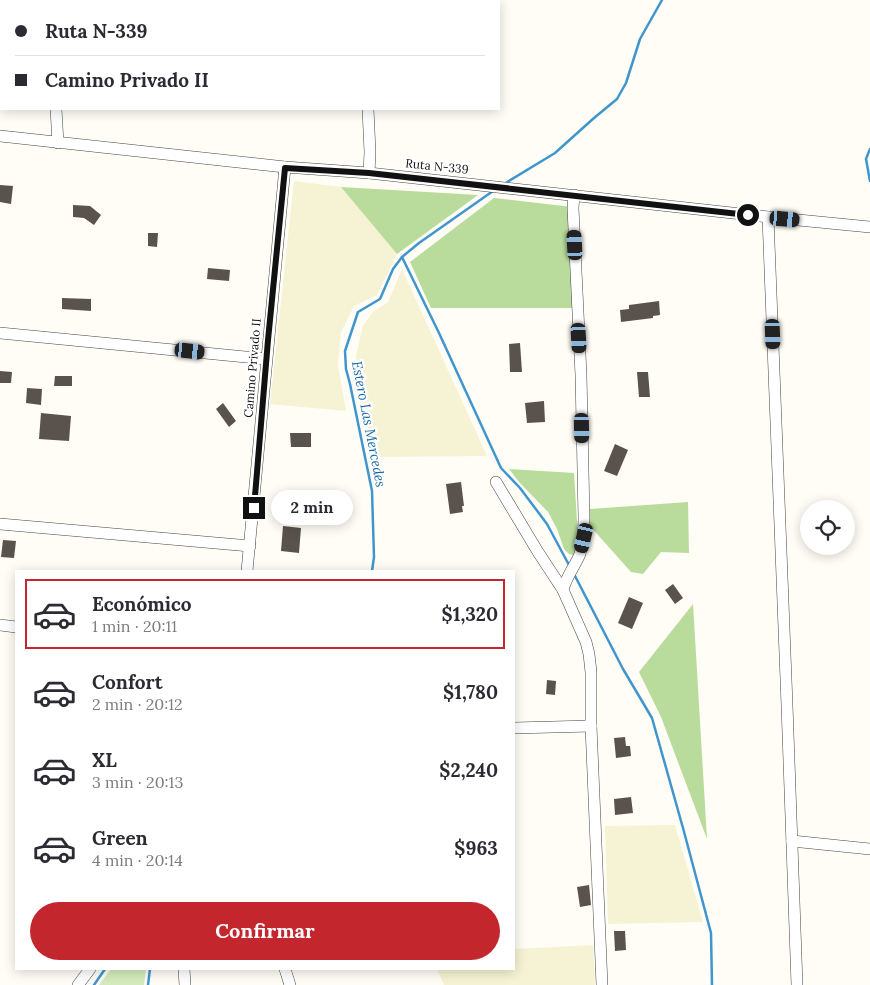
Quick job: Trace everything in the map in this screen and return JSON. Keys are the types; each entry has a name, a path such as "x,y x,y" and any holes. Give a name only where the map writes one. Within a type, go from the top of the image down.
{"street":[{"path":"56,110 58,143"},
{"path":"368,110 369,173"},
{"name":"Ruta N-339","path":"0,136 285,168 369,173 768,218 870,227"},
{"name":"Camino Privado II","path":"247,570 285,168"},
{"path":"563,590 565,581 579,555 584,538 581,375 573,208 574,195"},
{"path":"768,218 797,985"},
{"path":"0,333 266,358"},
{"path":"496,482 563,590 586,642 589,654 602,985"},
{"path":"0,524 250,546"},
{"path":"0,625 15,627"},
{"path":"515,728 591,726"},
{"path":"792,841 870,849"},
{"path":"78,985 89,970"},
{"path":"184,970 185,985"},
{"path":"285,970 290,985"}],"shaded area":[{"path":"294,181 341,187 397,254 377,295 354,306 341,332 338,366 346,411 270,404"},
{"path":"402,269 487,456 372,457 358,394 356,355 363,326 372,313 388,302"},
{"path":"675,825 703,922 608,924 605,826"},
{"path":"593,945 595,985 444,985 437,970 515,970 515,949"}],"green space":[{"path":"341,187 478,195 397,254"},
{"path":"494,198 572,207 575,308 431,308 410,262"},
{"path":"509,469 574,473 578,537 577,556 569,554 564,549 557,529 548,512"},
{"path":"688,502 689,553 661,552 643,574 631,572 590,526 590,509"},
{"path":"693,604 707,839 661,717 639,672"},
{"path":"110,970 146,970 144,985 99,985"}],"building":[{"path":"0,185 13,186 11,204 0,202"},
{"path":"73,205 90,206 101,215 94,225 84,218 73,217"},
{"path":"148,233 158,233 157,247 148,246"},
{"path":"208,268 230,270 229,281 207,279"},
{"path":"62,298 91,299 91,311 62,309"},
{"path":"659,301 660,315 653,316 653,318 621,322 620,310 629,309 629,305"},
{"path":"520,343 522,372 510,372 509,344"},
{"path":"0,371 12,372 11,383 0,383"},
{"path":"637,372 648,372 650,397 639,397"},
{"path":"55,376 72,376 72,386 54,386"},
{"path":"27,388 42,389 41,405 26,403"},
{"path":"544,401 545,422 527,423 525,403"},
{"path":"223,403 236,421 229,427 216,409"},
{"path":"41,413 71,416 69,441 39,439"},
{"path":"290,433 311,433 311,447 291,447"},
{"path":"615,444 628,450 617,476 604,471"},
{"path":"461,482 463,512 450,514 446,484"},
{"path":"283,526 301,528 299,553 281,551"},
{"path":"3,540 16,541 14,558 1,557"},
{"path":"673,584 683,598 675,604 665,590"},
{"path":"629,597 643,603 632,629 618,623"},
{"path":"547,680 556,681 555,695 546,694"},
{"path":"625,737 626,746 630,746 631,756 616,758 614,738"},
{"path":"631,797 633,813 615,815 614,799"},
{"path":"589,885 591,905 580,907 577,887"},
{"path":"614,931 625,931 626,950 615,951"}],"waterway":[{"name":"Estero Las Mercedes","path":"504,184 555,153 617,99 626,83 640,39 662,0"},
{"path":"870,149 866,159 870,181"},
{"name":"Estero Las Mercedes","path":"372,570 374,557 372,491 346,369 345,351 358,312 380,299 393,269 402,257 493,191"},
{"path":"402,257 501,468 520,488 547,524 569,565"},
{"path":"574,574 623,669 652,718 711,933 712,985"},
{"name":"Estero Las Mercedes","path":"94,985 104,970"},
{"path":"148,985 150,970"}],"route":[{"path":"254,508 285,168 369,173 748,215"}]}
